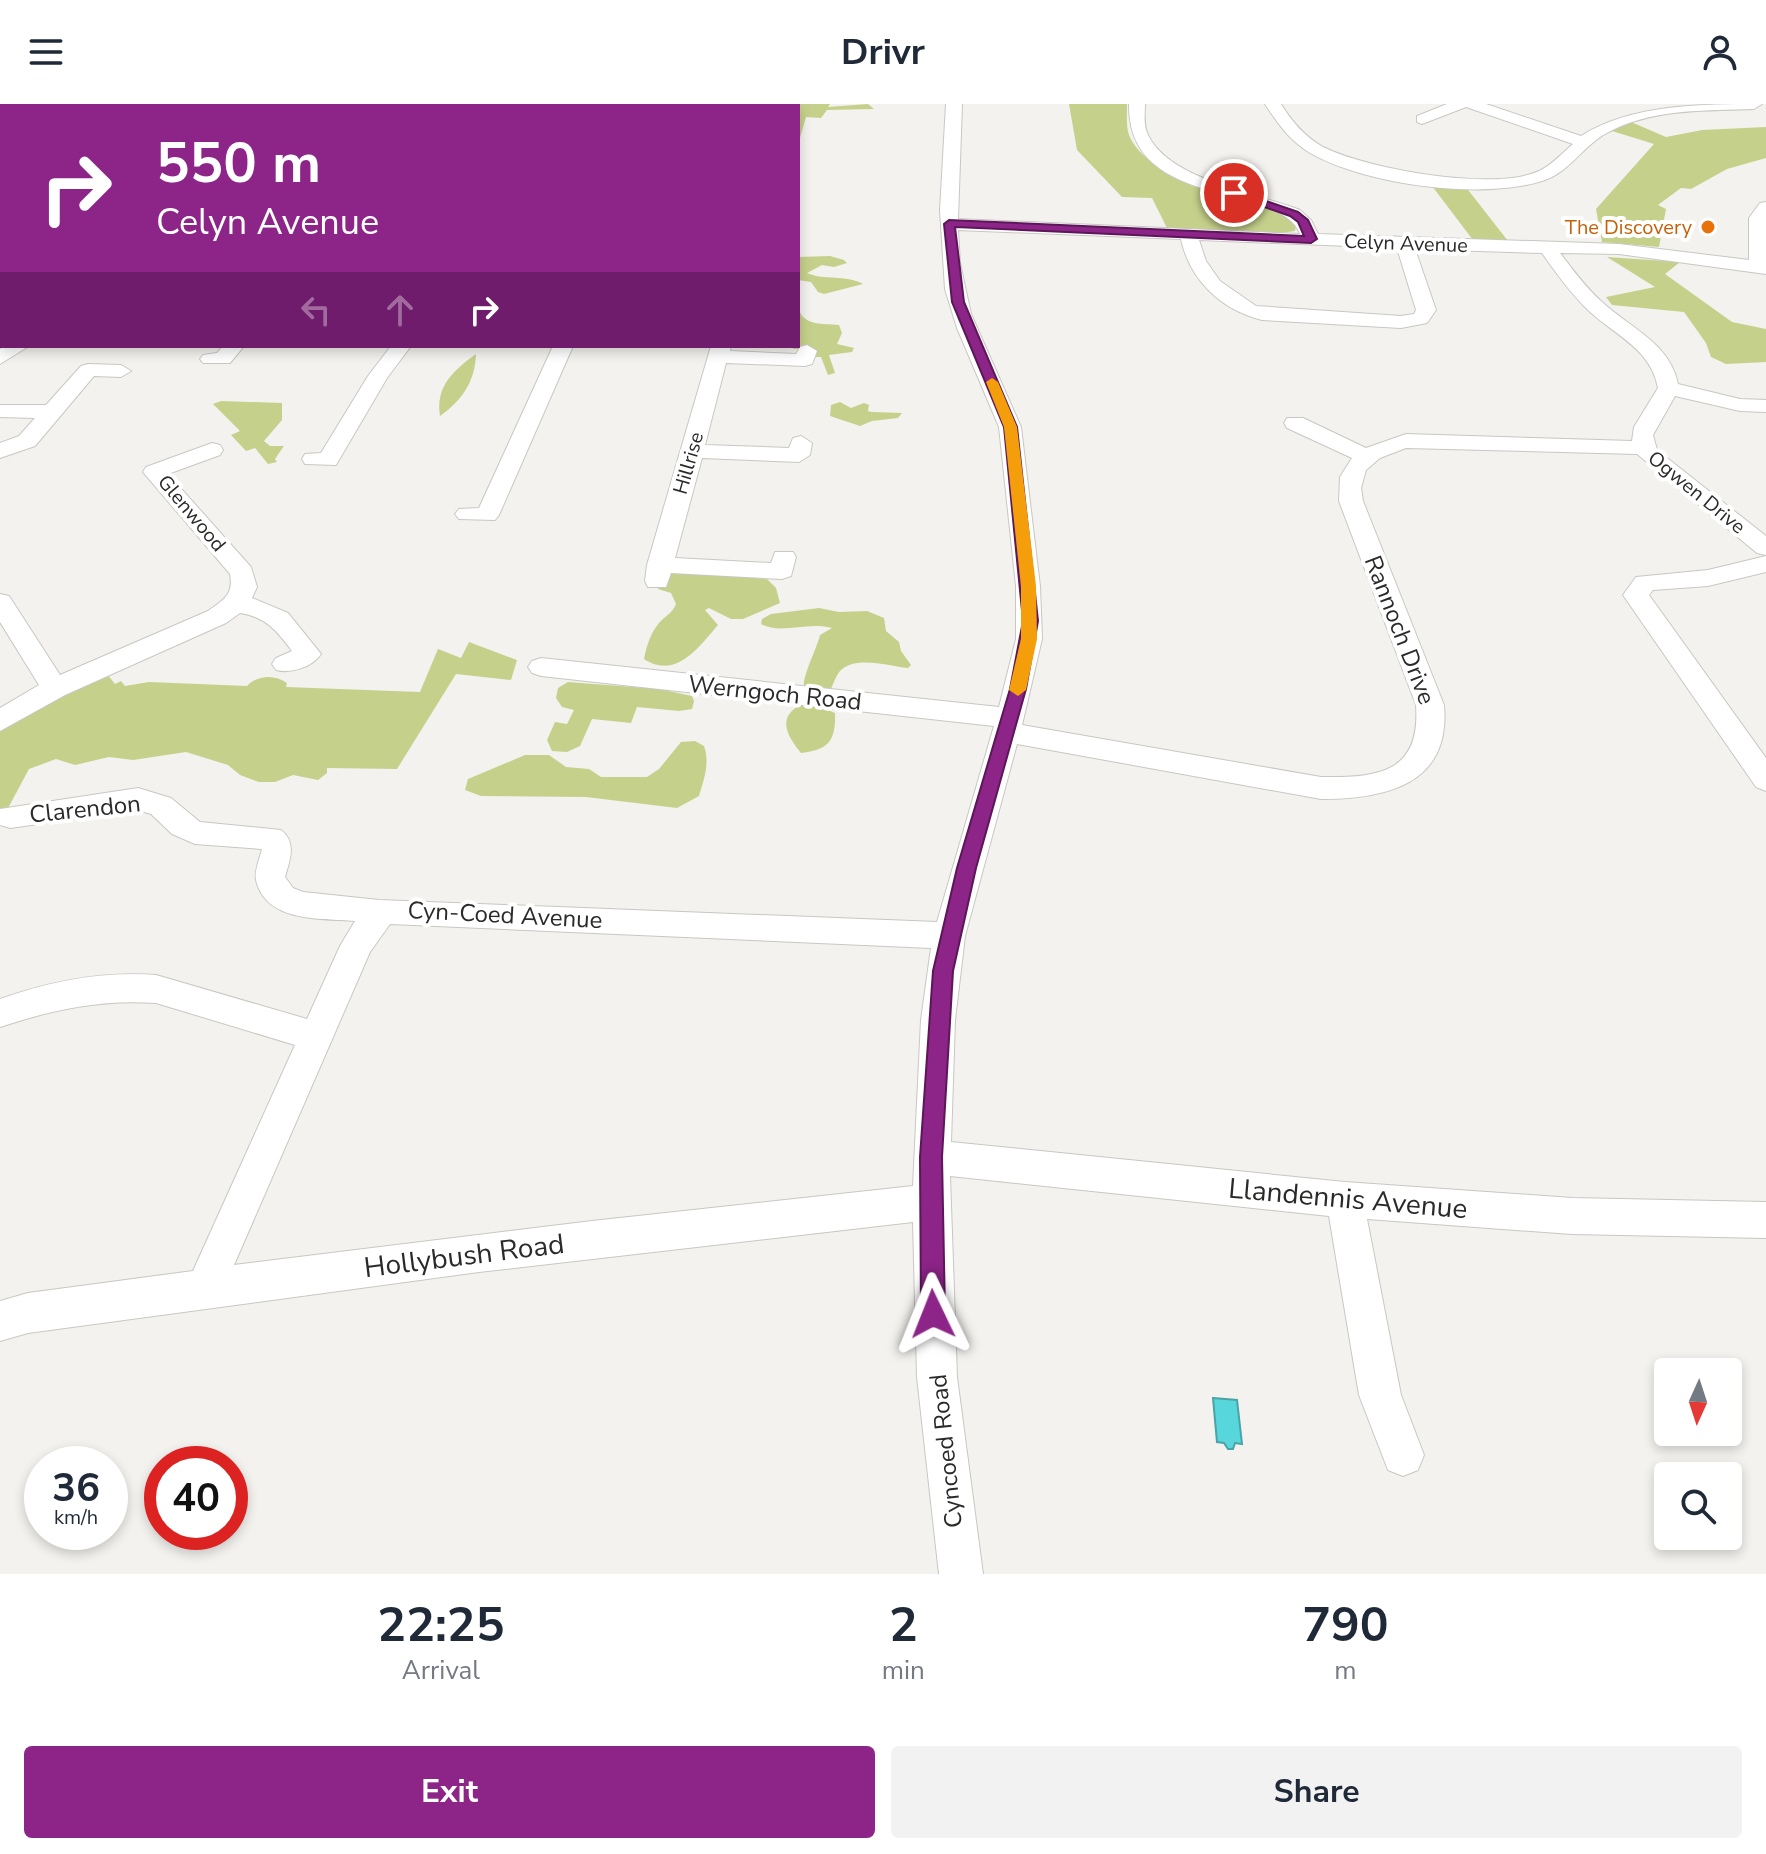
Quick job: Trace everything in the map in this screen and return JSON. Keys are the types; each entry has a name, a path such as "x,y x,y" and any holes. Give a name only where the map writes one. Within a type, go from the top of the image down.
{"street":[{"name":"Cyncoed Road","path":"954,104 949,224 958,302 1007,417 1016,467 1030,621 1025,660 949,936 938,1020 931,1157 937,1377 961,1574"},
{"path":"1137,104 1140,136 1164,162 1210,185 1294,214 1302,220 1311,239"},
{"path":"1273,104 1287,126 1323,152 1374,172 1417,180 1472,182 1534,178 1555,168 1583,142 1612,124 1644,114 1754,104"},
{"path":"1422,119 1461,104"},
{"path":"1471,104 1583,142"},
{"path":"1762,267 1758,218 1766,207"},
{"name":"Celyn Avenue","path":"949,224 1647,251 1762,267"},
{"path":"1189,234 1195,259 1239,309 1262,314 1401,322 1420,319 1426,310 1404,243"},
{"path":"1547,247 1597,308 1655,354 1666,374 1668,388 1740,405 1766,406"},
{"path":"210,359 223,359 232,348"},
{"path":"313,459 328,460 378,376 399,348"},
{"path":"467,514 487,515 562,348"},
{"path":"720,352 805,360 807,351"},
{"name":"Hillrise","path":"720,352 658,573 782,571 784,557"},
{"path":"0,451 27,441 88,370 121,371"},
{"name":"Ogwen Drive","path":"1668,388 1642,429 1640,436 1644,448 1653,459 1766,548"},
{"path":"0,411 52,412"},
{"path":"1295,423 1366,456 1390,445 1425,441 1644,448"},
{"path":"691,451 799,455 801,443"},
{"name":"Glenwood","path":"212,450 154,472 242,572 245,587 236,604"},
{"name":"Rannoch Drive","path":"1008,725 1321,788 1372,785 1410,770 1426,751 1434,722 1348,491 1352,471 1366,456"},
{"path":"1766,564 1708,578 1645,583 1636,595 1766,780"},
{"path":"0,602 55,688"},
{"path":"0,721 55,688 217,617 236,604 265,608 278,615 308,654 285,664"},
{"name":"Werngoch Road","path":"541,667 1008,725"},
{"name":"Clarendon","path":"10,817 138,799 151,801 195,833 270,838 276,843 277,851 270,877 285,899 296,903 357,906 380,913"},
{"name":"Cyn-Coed Avenue","path":"205,1288 356,946 380,913 391,909 949,936"},
{"path":"0,1013 66,994 133,987 156,989 316,1037"},
{"name":"Llandennis Avenue","path":"931,1157 1345,1200 1572,1216 1766,1220"},
{"path":"1345,1200 1380,1395 1403,1455"},
{"name":"Hollybush Road","path":"0,1321 28,1313 205,1288 689,1227 931,1202"}],"green space":[{"path":"800,104 830,104 828,107 868,104 874,109 827,110 821,118 806,117 800,138"},
{"path":"1069,104 1127,104 1129,135 1149,160 1180,179 1280,213 1296,226 1295,231 1167,228 1152,198 1122,197 1077,150"},
{"path":"1631,122 1666,137 1702,130 1766,127 1766,158 1727,169 1691,189 1681,188 1658,205 1666,209 1659,247 1602,242 1596,209 1654,144 1612,131"},
{"path":"1432,186 1465,186 1508,241 1473,240"},
{"path":"830,256 844,260 847,263 834,267 822,265 807,273 863,284 824,294 818,292 811,282 800,280 800,257"},
{"path":"1607,257 1680,262 1665,274 1732,322 1766,329 1766,362 1726,364 1711,357 1706,343 1684,312 1612,305 1606,297 1655,287"},
{"path":"800,313 809,321 839,325 842,333 837,344 854,348 852,352 829,355 835,373 828,375 821,357 808,357 805,349 792,349 800,348"},
{"path":"476,354 466,390 440,416 443,387 460,366"},
{"path":"221,401 282,403 282,420 264,441 270,446 284,446 275,459 277,462 268,464 255,448 246,451 231,435 240,431 213,404"},
{"path":"840,402 851,408 864,403 869,405 868,411 872,412 902,413 898,418 872,421 860,426 830,416 831,405"},
{"path":"669,571 767,579 776,588 780,603 743,619 731,619 709,608 705,610 718,625 703,643 676,663 666,666 656,664 644,659 654,631 676,604 671,593 658,589"},
{"path":"819,608 839,612 867,611 884,618 886,631 899,642 911,665 908,668 863,662 846,666 840,671 831,689 818,692 804,687 820,635 832,628 777,628 761,624 762,619 771,614"},
{"path":"469,642 517,660 511,680 456,674 397,769 327,768 327,773 318,780 293,775 275,782 259,782 240,775 228,765 186,752 133,760 109,757 75,765 56,759 29,769 7,810 0,814 0,721 102,668 115,684 121,681 125,686 149,682 247,686 261,678 272,677 287,683 286,687 420,692 438,649 461,658"},
{"path":"568,682 659,689 692,696 694,701 692,709 679,711 637,707 631,723 592,719 580,746 567,752 552,751 547,740 555,722 567,724 574,710 562,707 556,698 558,688"},
{"path":"800,705 816,705 835,713 834,731 828,742 818,749 801,753 792,741 786,722"},
{"path":"695,741 704,746 706,752 703,783 699,796 677,808 586,797 481,796 465,790 468,779 525,755 549,755 566,767 589,769 601,777 647,777 659,769 681,742"}],"water":[{"path":"1213,1398 1237,1400 1242,1444 1235,1443 1233,1449 1217,1442"}],"slow traffic":[{"path":"992,382 1010,427 1028,586 1029,639 1018,690"}],"place":[{"name":"The Discovery","path":"1708,227"}],"route":[{"path":"933,1314 931,1157 943,971 967,868 1018,689 1030,621 1010,427 958,302 949,245 949,224 1311,239 1302,220 1294,214 1234,193"}]}
